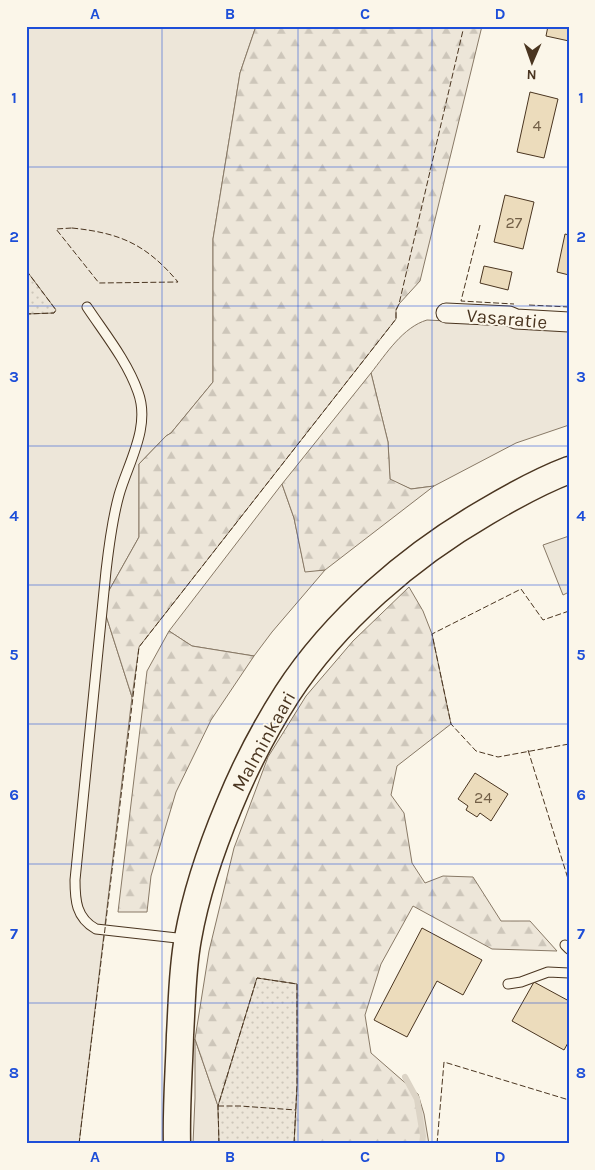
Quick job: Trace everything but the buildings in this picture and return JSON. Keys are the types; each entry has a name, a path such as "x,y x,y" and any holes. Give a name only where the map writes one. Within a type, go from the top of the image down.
{"main road":[{"name":"Malminkaari","path":"177,1144 182,991 187,939 199,890 216,837 258,743 288,693 317,654 348,619 411,561 442,539 502,503 547,478 569,470"}],"street":[{"name":"Vasaratie","path":"446,313 509,316 516,319 569,322"}],"lane":[{"path":"87,307 126,366 139,394 141,429 134,455 119,494 106,571 75,880 75,898 82,919 96,929 187,939"},
{"path":"508,984 521,982 548,972 569,973"}],"green space":[{"path":"26,26 256,26 240,73 213,239 213,382 171,433 139,464 139,537 102,603 132,697 79,1144 26,1144"},
{"path":"256,26 482,26 420,281 399,304 396,310 396,319 139,647 132,697 102,603 139,537 139,464 171,433 213,382 213,239 240,73"},
{"path":"26,270 56,310 54,313 26,314"},
{"path":"427,320 508,324 510,327 569,331 569,425 516,443 434,486 411,489 390,480 388,442 371,373 403,335"},
{"path":"371,373 388,442 390,479 411,489 434,486 325,570 305,572 294,518 282,484"},
{"path":"282,484 294,518 305,571 325,570 254,656 192,646 169,631"},
{"path":"409,587 423,611 432,634 451,724 397,766 391,795 404,813 412,863 425,883 443,876 473,877 501,921 530,921 557,951 492,949 413,906 381,964 365,1015 371,1053 418,1094 424,1114 429,1144 294,1144 297,1085 297,984 257,978 218,1106 195,1039 209,951 234,848 268,757 306,696 353,641"},
{"path":"169,631 192,646 254,656 211,720 176,792 151,876 147,912 118,912 147,671"},
{"path":"257,978 297,984 297,1085 294,1144 219,1144 218,1106"},
{"path":"195,1039 218,1106 219,1144 193,1144"}],"shaded area":[{"path":"569,536 569,592 563,595 543,545"}],"waterway":[{"path":"405,1077 417,1099 423,1136 422,1144"}],"fence":[{"path":"79,1144 139,647 396,319 396,310 399,304 464,26"},
{"path":"480,225 461,301 514,304"},
{"path":"72,228 104,233 131,243 155,258 178,282 99,283 56,229 72,228"},
{"path":"26,270 56,310 54,313 26,314"},
{"path":"529,305 569,307"},
{"path":"569,611 543,620 521,589 432,634 451,724 476,751 498,757 569,744"},
{"path":"528,750 569,882"},
{"path":"219,1144 218,1106 257,978 297,984 297,1085 294,1144"},
{"path":"437,1144 444,1062 569,1100"},
{"path":"218,1106 296,1110"},
{"path":"567,1144 569,1132"}]}
